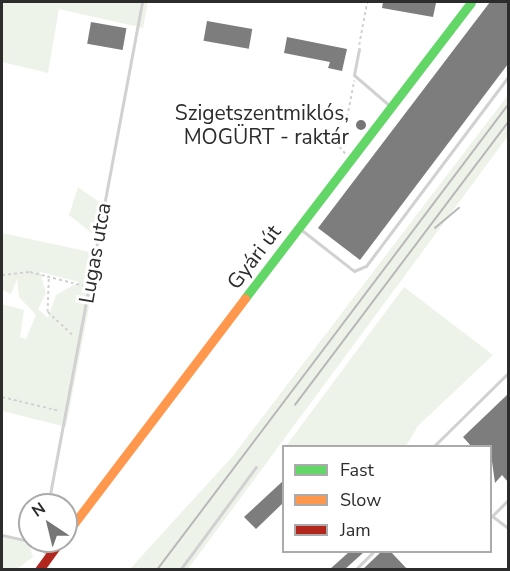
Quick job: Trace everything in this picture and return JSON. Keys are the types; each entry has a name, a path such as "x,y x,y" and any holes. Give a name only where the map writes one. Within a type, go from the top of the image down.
{"street":[{"name":"Gyári út","path":"78,518 471,2"},
{"path":"39,570 52,553"}],"lane":[{"name":"Lugas utca","path":"50,493 142,2"},
{"path":"359,49 354,75 391,107"},
{"path":"299,228 354,271 366,266 508,77"},
{"path":"436,445 508,373"},
{"path":"180,570 256,467"},
{"path":"492,514 508,500"},
{"path":"492,516 508,528"},
{"path":"2,535 18,538"},
{"path":"46,553 48,558"},
{"path":"355,570 372,553"}],"path":[{"path":"359,49 367,2"},
{"path":"351,159 331,142 346,117 354,75"},
{"path":"2,275 30,272 49,279 88,287"},
{"path":"49,279 48,312 79,344"},
{"path":"2,397 34,408 56,408 64,416"}],"shaded area":[{"path":"2,2 148,2 143,28 59,9 48,73 2,62"},
{"path":"508,95 508,136 188,569 129,570 232,457"},
{"path":"78,187 102,204 94,235 69,215"},
{"path":"2,233 99,254 66,427 2,411 2,304 24,310 20,337 26,339 36,315 19,297 17,279 11,294 2,290","holes":["40,272 79,282 56,295 48,318 38,309 46,293"]},
{"path":"404,287 493,355 418,426 407,445 287,445"},
{"path":"2,537 18,541 18,553 32,553 33,557 17,569 2,569"}],"building":[{"path":"383,2 436,3 433,17 382,8"},
{"path":"490,2 508,2 508,64 360,260 318,228"},
{"path":"207,21 252,29 249,49 204,41"},
{"path":"91,22 126,28 123,50 87,44"},
{"path":"287,37 347,49 342,71 328,68 330,62 284,53"},
{"path":"508,394 508,482 502,475 495,483 492,445 470,445 463,437"},
{"path":"282,482 282,504 256,529 244,517"},
{"path":"348,553 363,553 344,570 329,570"},
{"path":"380,553 392,553 408,570 362,570"}],"tram line":[{"path":"157,570 508,105"},
{"path":"295,405 508,122"},
{"path":"435,228 459,208"}],"traffic: fast":[{"path":"245,298 471,2"}],"traffic: slow":[{"path":"78,518 245,298"}],"traffic: jam":[{"path":"39,570 51,553"}],"place":[{"name":"Szigetszentmiklós, MOGÜRT - raktár","path":"361,125"}]}
